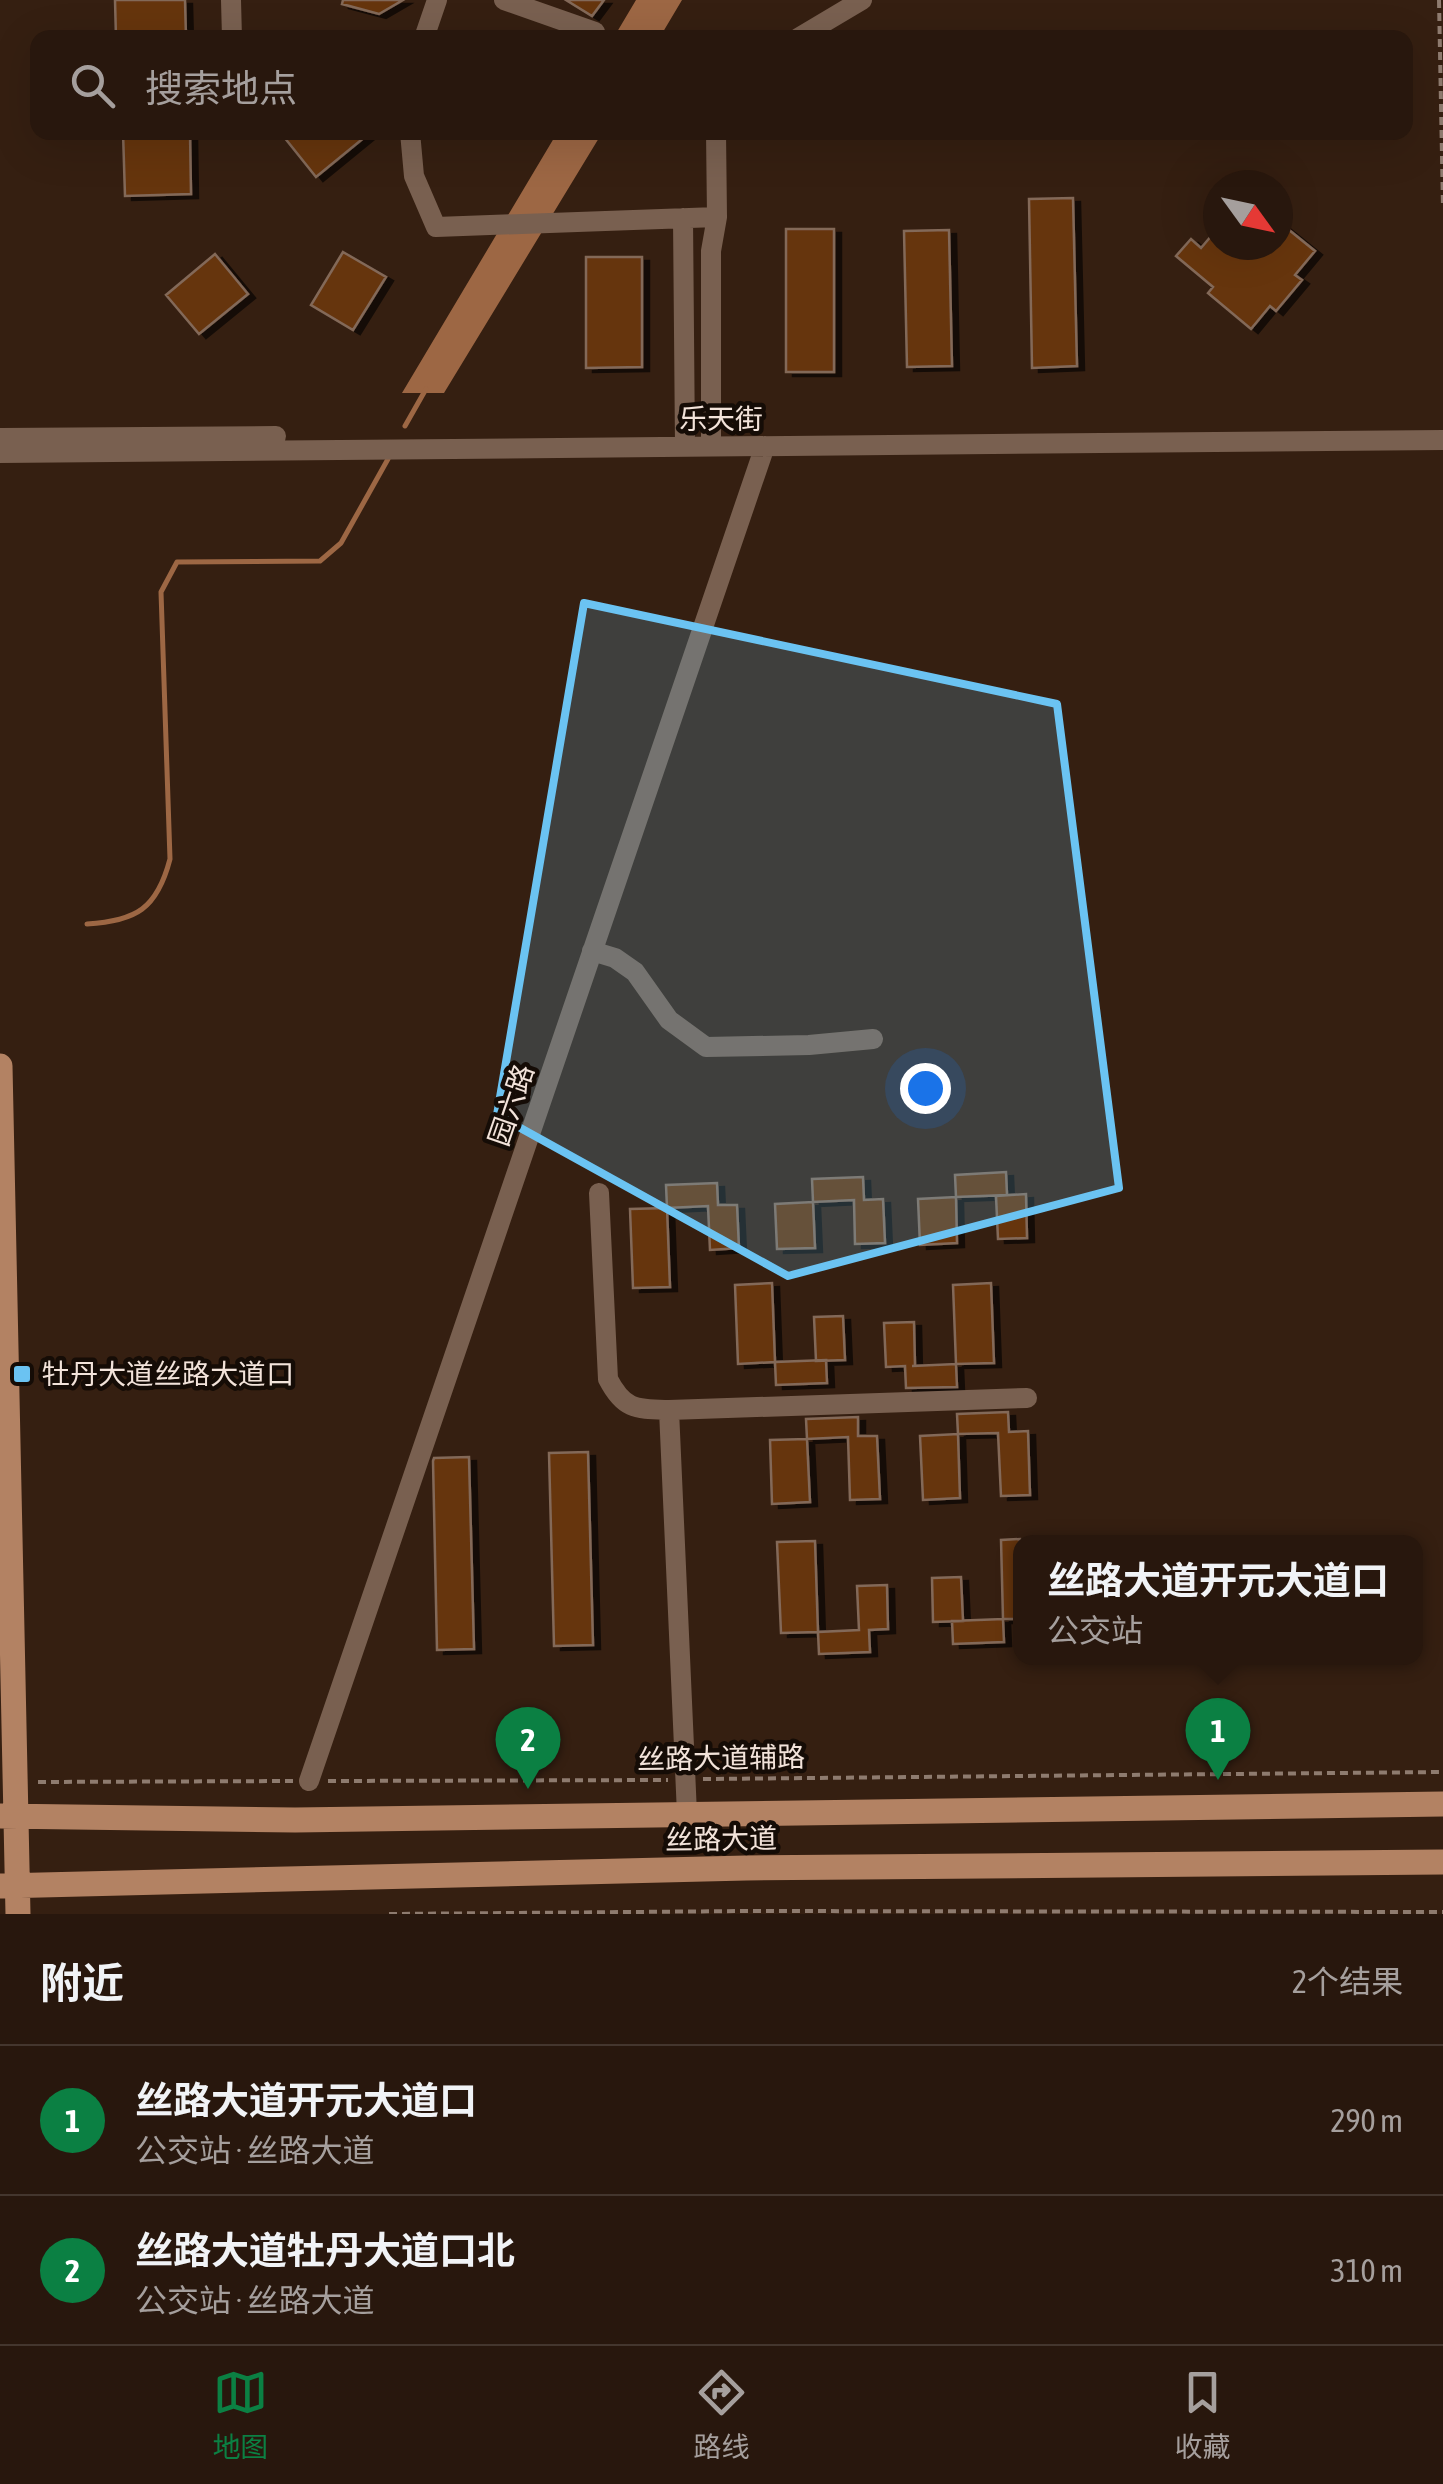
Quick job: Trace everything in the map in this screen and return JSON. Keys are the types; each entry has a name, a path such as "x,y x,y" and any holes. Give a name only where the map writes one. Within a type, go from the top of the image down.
{"main road":[{"path":"0,1066 17,1782 9,1816 9,1886 18,1914"},
{"name":"丝路大道","path":"9,1816 296,1820 1443,1804"},
{"name":"丝路大道","path":"9,1886 746,1868 1443,1862"}],"street":[{"path":"231,0 235,30"},
{"path":"427,30 437,0"},
{"path":"504,0 589,30"},
{"path":"811,30 862,0"},
{"path":"411,140 414,176 436,227 717,217"},
{"path":"712,440 711,252 717,217 716,140"},
{"path":"684,218 685,440"},
{"name":"乐天街","path":"0,438 712,440 1443,428"},
{"name":"乐天街","path":"0,453 685,440"},
{"name":"乐天街","path":"712,440 765,446 1443,440"},
{"name":"园六路","path":"308,1781 765,446"},
{"path":"592,951 627,966 669,1020 706,1046 756,1047 873,1039"},
{"path":"600,1193 608,1379 618,1399 637,1409 1027,1398"},
{"path":"669,1410 687,1814"}],"path":[{"path":"1439,0 1443,208"},
{"name":"丝路大道辅路","path":"17,1782 1443,1772"},
{"path":"390,1914 750,1910 1443,1912"}],"highlighted area":[{"path":"584,603 1057,704 1119,1188 788,1276 497,1115"}],"shaded area":[{"path":"636,0 682,0 664,30 618,30"},
{"path":"553,140 598,140 444,393 402,393"}],"building":[{"path":"115,0 185,0 186,30 116,30"},
{"path":"343,0 403,0 379,14 342,4"},
{"path":"566,0 604,0 592,16"},
{"path":"123,140 190,140 191,194 125,196"},
{"path":"286,140 361,140 316,177"},
{"path":"1073,198 1077,366 1032,368 1029,199"},
{"path":"786,229 834,229 834,372 786,372"},
{"path":"949,230 952,366 907,367 904,231"},
{"path":"1293,233 1315,251 1295,275 1302,280 1276,311 1270,306 1251,329 1208,293 1213,287 1176,256 1191,239 1201,248 1203,246 1203,260 1293,260"},
{"path":"343,252 386,277 353,330 311,305"},
{"path":"215,254 248,294 199,334 166,295"},
{"path":"586,257 642,257 642,367 586,368"},
{"path":"1006,1172 1007,1195 956,1197 955,1175"},
{"path":"863,1177 864,1200 883,1199 885,1243 855,1244 854,1200 813,1202 812,1179"},
{"path":"717,1183 718,1205 737,1205 739,1248 710,1250 708,1206 667,1208 666,1185"},
{"path":"1026,1194 1027,1238 998,1239 996,1196"},
{"path":"956,1197 957,1243 920,1245 918,1199"},
{"path":"813,1202 815,1248 777,1249 775,1204"},
{"path":"667,1208 670,1287 633,1288 630,1209"},
{"path":"772,1283 775,1362 738,1364 735,1285"},
{"path":"991,1283 994,1363 956,1364 953,1285"},
{"path":"843,1316 845,1360 816,1361 814,1317"},
{"path":"914,1322 915,1366 956,1364 957,1387 906,1388 905,1366 886,1367 884,1323"},
{"path":"826,1360 827,1383 776,1385 775,1362"},
{"path":"1008,1412 1009,1432 1028,1431 1030,1495 1001,1496 998,1433 958,1434 957,1414"},
{"path":"858,1417 858,1436 877,1436 880,1499 850,1500 848,1437 807,1439 806,1419"},
{"path":"958,1434 960,1498 923,1500 920,1436"},
{"path":"807,1439 810,1502 772,1504 770,1440"},
{"path":"588,1452 593,1645 554,1646 549,1453"},
{"path":"469,1457 474,1649 437,1650 433,1461"},
{"path":"1013,1539 1013,1619 1003,1619 1001,1540"},
{"path":"815,1541 818,1632 781,1633 777,1542"},
{"path":"961,1577 963,1621 933,1622 932,1578"},
{"path":"887,1585 888,1629 869,1630 870,1652 819,1654 818,1632 859,1630 857,1586"},
{"path":"1003,1619 1004,1642 953,1644 952,1621"}],"waterway":[{"path":"405,426 426,389"},
{"path":"87,924 119,920 142,909 158,890 170,859 161,592 177,562 320,561 341,543 388,459"}],"place":[{"name":"牡丹大道丝路大道口","path":"22,1374"},
{"name":"丝路大道开元大道口","path":"1218,1780"},
{"name":"丝路大道牡丹大道口北","path":"528,1789"}]}
